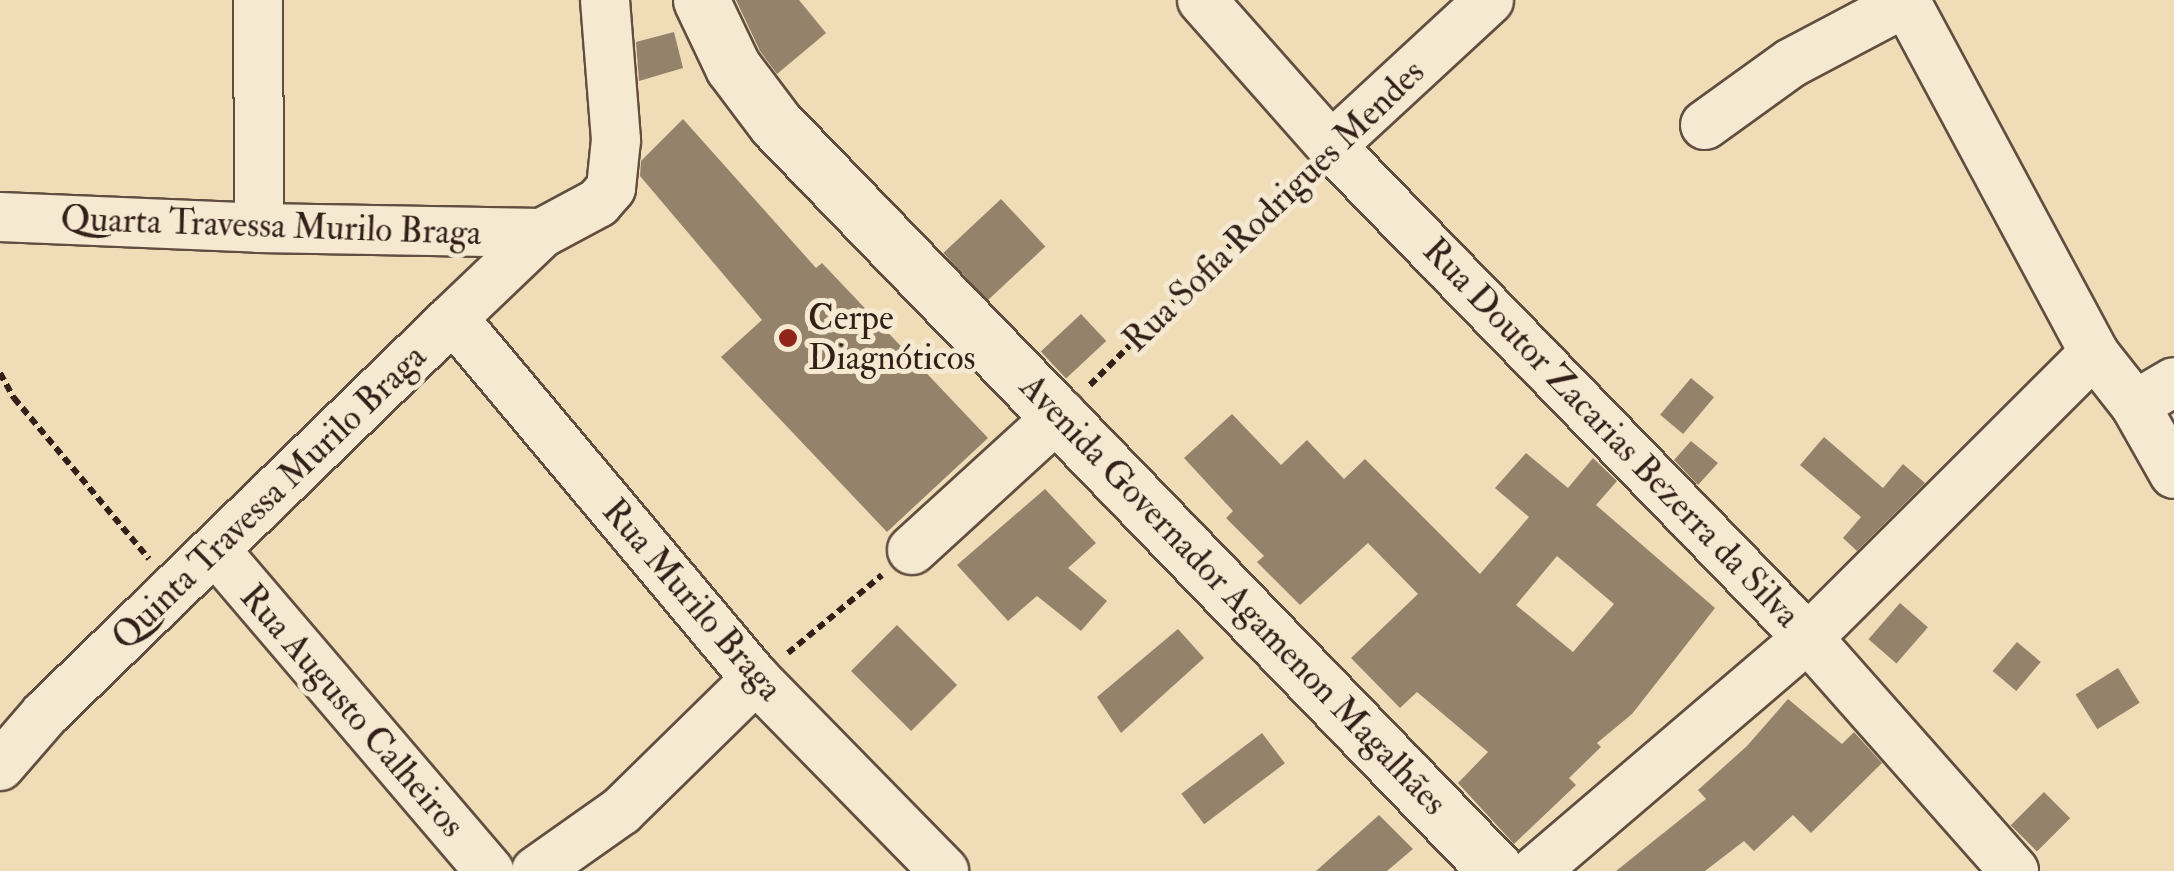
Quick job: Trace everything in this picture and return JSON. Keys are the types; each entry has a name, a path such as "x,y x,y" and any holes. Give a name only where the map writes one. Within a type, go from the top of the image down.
{"main road":[{"name":"Avenida Governador Agamenon Magalhães","path":"701,0 732,67 776,124 1061,414 1497,871"}],"street":[{"path":"258,0 260,228"},
{"path":"542,233 598,203 612,188 616,140 605,0"},
{"name":"Rua Doutor Zacarias Bezerra da Silva","path":"1202,0 1331,146 1808,638 2014,871"},
{"name":"Rua Sofia Rodrigues Mendes","path":"1331,146 1488,0"},
{"path":"1705,125 1791,63 1905,1 2094,353 2154,394 2174,474"},
{"name":"Quarta Travessa Murilo Braga","path":"0,216 260,228 542,233"},
{"name":"Quinta Travessa Murilo Braga","path":"0,766 45,714 542,233"},
{"name":"Rua Murilo Braga","path":"453,318 756,679 944,871"},
{"path":"1535,871 1808,638 2094,353"},
{"path":"912,550 1061,414"},
{"name":"Rua Augusto Calheiros","path":"216,551 489,871"},
{"path":"536,871 621,811 756,679"}],"path":[{"name":"Rua Sofia Rodrigues Mendes","path":"1061,414 1331,146"},
{"path":"0,373 14,398 175,590"},
{"path":"756,679 912,550"}],"building":[{"path":"736,0 799,0 826,33 777,74 760,51"},
{"path":"674,32 683,68 639,81 636,42"},
{"path":"683,119 816,268 822,263 988,438 887,532 721,357 762,320 640,176 641,161"},
{"path":"1001,199 1045,247 988,300 943,253"},
{"path":"1081,314 1106,341 1066,379 1041,352"},
{"path":"1691,378 1714,397 1683,434 1660,415"},
{"path":"1232,414 1281,465 1307,440 1344,479 1365,459 1480,574 1529,517 1495,488 1526,453 1568,488 1593,458 1617,481 1596,505 1715,608 1632,714 1597,743 1601,747 1569,778 1576,785 1514,844 1458,783 1488,752 1417,692 1400,708 1351,658 1418,594 1368,543 1300,605 1257,562 1264,556 1226,518 1233,511 1184,458","holes":["1557,556 1614,604 1573,652 1516,605"]},
{"path":"1824,437 1883,488 1903,464 1925,483 1857,551 1843,538 1861,517 1800,465"},
{"path":"1691,441 1718,463 1698,485 1674,460"},
{"path":"1045,489 1096,543 1068,568 1107,601 1081,631 1037,596 1008,621 957,565"},
{"path":"1900,603 1928,627 1896,664 1869,639"},
{"path":"897,625 957,685 911,731 851,671"},
{"path":"1178,629 1204,658 1121,733 1097,697"},
{"path":"2017,642 2041,662 2016,691 1993,671"},
{"path":"2118,668 2140,703 2097,729 2076,694"},
{"path":"1788,699 1842,744 1854,732 1882,763 1811,833 1793,815 1754,851 1744,841 1705,871 1616,871 1706,799 1698,790 1747,746"},
{"path":"1262,733 1285,763 1204,824 1181,794"},
{"path":"2044,792 2070,818 2037,851 2011,825"},
{"path":"1379,815 1413,849 1387,871 1316,871"}],"place":[{"name":"Cerpe Diagnóticos","path":"788,338"}]}
